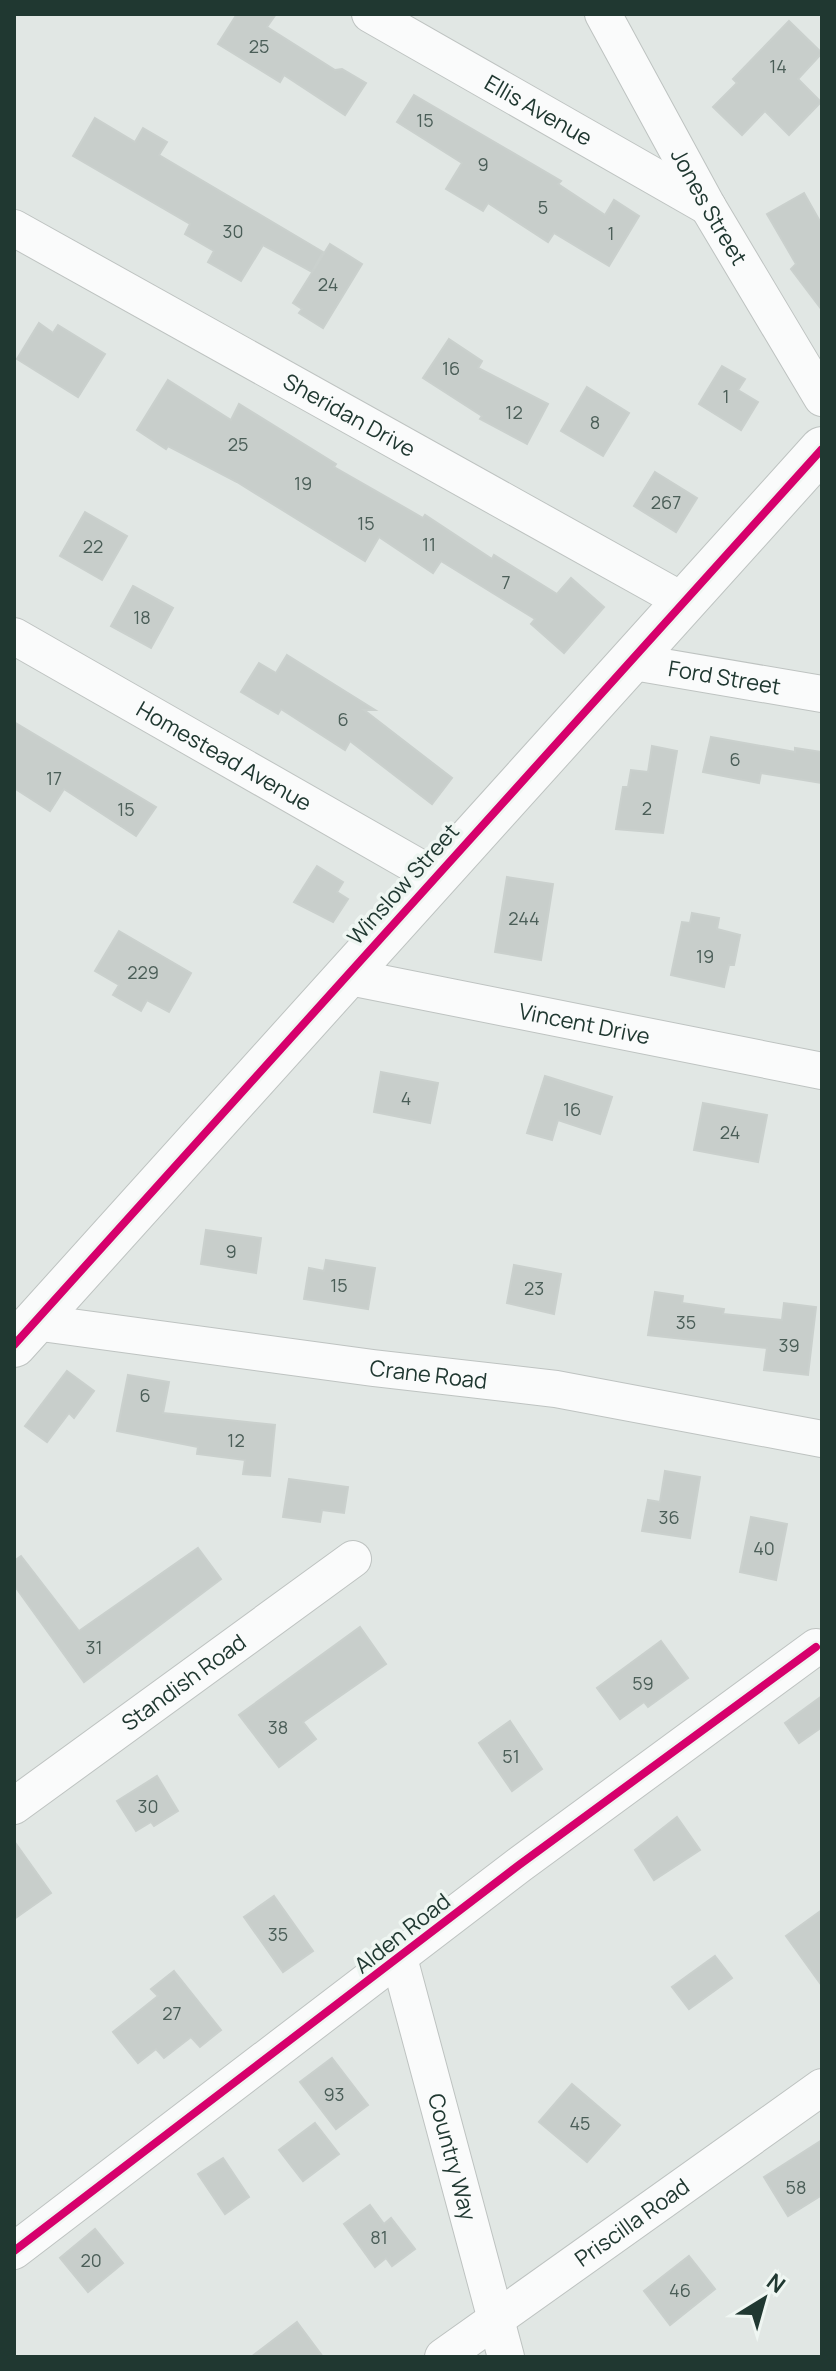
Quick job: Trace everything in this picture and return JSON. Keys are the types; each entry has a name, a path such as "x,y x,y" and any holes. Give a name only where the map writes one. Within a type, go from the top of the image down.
{"street":[{"name":"Ellis Avenue","path":"370,14 708,207"},
{"name":"Jones Street","path":"603,14 708,207 822,398"},
{"name":"Sheridan Drive","path":"14,228 683,601"},
{"name":"Winslow Street","path":"24,1333 822,449"},
{"name":"Homestead Avenue","path":"14,636 434,876"},
{"name":"Ford Street","path":"628,661 822,694"},
{"name":"Vincent Drive","path":"345,976 822,1071"},
{"name":"Crane Road","path":"24,1333 556,1389 822,1439"},
{"name":"Standish Road","path":"14,1806 353,1559"},
{"name":"Alden Road","path":"14,2251 519,1865 816,1647"},
{"name":"Country Way","path":"399,1958 506,2357"},
{"name":"Priscilla Road","path":"443,2357 822,2087"}],"building":[{"path":"237,14 276,14 267,27 335,70 342,69 366,83 345,115 284,75 280,82 218,44"},
{"path":"789,21 822,53 798,79 821,102 789,135 765,111 742,135 713,107 737,83 733,79"},
{"path":"414,95 561,181 558,184 605,215 614,200 639,216 609,266 554,233 548,242 488,203 483,211 446,189 462,163 397,122"},
{"path":"95,118 135,142 143,128 167,142 159,155 323,252 312,272 263,245 241,281 208,262 214,251 185,234 190,224 73,156"},
{"path":"804,193 822,225 822,310 791,269 796,264 767,214"},
{"path":"330,244 362,264 323,328 299,313 302,309 293,303"},
{"path":"39,323 53,333 58,325 105,354 78,397 17,359"},
{"path":"449,339 482,361 478,368 548,404 527,444 480,419 482,416 423,378"},
{"path":"722,366 745,379 738,390 758,402 741,430 699,404"},
{"path":"168,380 231,420 239,404 336,464 334,467 423,518 425,515 492,559 494,555 557,594 571,578 604,607 564,653 531,624 535,619 441,561 433,573 379,537 365,561 237,482 168,446 166,449 137,430"},
{"path":"587,387 629,413 603,456 561,431"},
{"path":"655,472 697,498 676,532 634,506"},
{"path":"85,512 127,536 102,580 60,556"},
{"path":"133,586 173,608 151,648 111,626"},
{"path":"287,655 375,710 364,710 452,778 432,804 350,741 345,750 281,709 278,714 241,692 259,663 276,673"},
{"path":"14,722 156,807 136,836 64,789 50,811 14,788"},
{"path":"711,737 795,752 795,748 822,752 822,783 761,773 759,783 703,772"},
{"path":"652,746 677,751 663,833 616,829 623,787 628,787 631,770 648,772"},
{"path":"317,866 343,882 337,892 348,899 333,922 294,902"},
{"path":"507,877 553,884 541,960 495,952"},
{"path":"692,913 719,918 717,929 740,935 734,965 729,965 724,987 671,975 682,922 690,923"},
{"path":"119,931 191,973 169,1012 147,1000 141,1011 113,995 119,985 95,971"},
{"path":"381,1072 438,1083 430,1123 374,1112"},
{"path":"545,1076 612,1097 600,1134 558,1120 552,1140 527,1133"},
{"path":"703,1103 767,1115 758,1162 694,1150"},
{"path":"206,1230 261,1238 256,1273 201,1264"},
{"path":"326,1260 375,1268 368,1309 304,1299 309,1268 324,1271"},
{"path":"514,1265 561,1274 554,1314 507,1303"},
{"path":"655,1292 683,1296 682,1303 724,1309 723,1314 782,1320 784,1303 816,1307 808,1375 764,1370 767,1348 648,1335"},
{"path":"67,1371 94,1391 74,1418 69,1413 47,1442 25,1426"},
{"path":"128,1375 169,1382 163,1413 275,1425 270,1476 243,1474 245,1460 197,1454 198,1447 117,1431"},
{"path":"665,1471 700,1477 690,1538 642,1531 648,1500 660,1502"},
{"path":"289,1479 348,1487 344,1513 322,1510 320,1522 283,1517"},
{"path":"751,1517 787,1524 776,1580 740,1572"},
{"path":"198,1548 221,1579 84,1682 14,1585 14,1561 21,1556 79,1631"},
{"path":"360,1627 386,1664 303,1722 316,1739 279,1767 239,1715"},
{"path":"661,1641 688,1678 648,1707 644,1702 620,1719 597,1688"},
{"path":"822,1696 822,1727 799,1743 785,1723"},
{"path":"510,1721 542,1769 512,1791 479,1743"},
{"path":"157,1776 178,1811 154,1826 151,1822 136,1831 117,1801"},
{"path":"677,1817 700,1850 654,1880 635,1850"},
{"path":"14,1841 51,1893 14,1919"},
{"path":"274,1896 313,1951 283,1972 244,1917"},
{"path":"822,1910 822,1986 786,1936"},
{"path":"715,1956 732,1978 689,2009 672,1987"},
{"path":"174,1971 221,2030 200,2047 191,2037 164,2058 156,2049 138,2063 113,2032 158,1996 151,1989"},
{"path":"332,2058 368,2105 336,2129 300,2082"},
{"path":"572,2084 620,2125 587,2162 539,2122"},
{"path":"315,2123 339,2154 303,2181 279,2150"},
{"path":"822,2140 822,2195 788,2216 764,2177"},
{"path":"223,2158 249,2197 225,2214 198,2174"},
{"path":"370,2205 384,2224 391,2218 415,2249 392,2266 386,2258 375,2267 344,2224"},
{"path":"95,2229 123,2263 88,2292 60,2258"},
{"path":"689,2256 715,2289 670,2325 644,2291"},
{"path":"297,2322 323,2357 251,2357"}],"cycle path":[{"path":"14,1345 822,449"},
{"path":"14,2251 519,1865 816,1647"}]}
